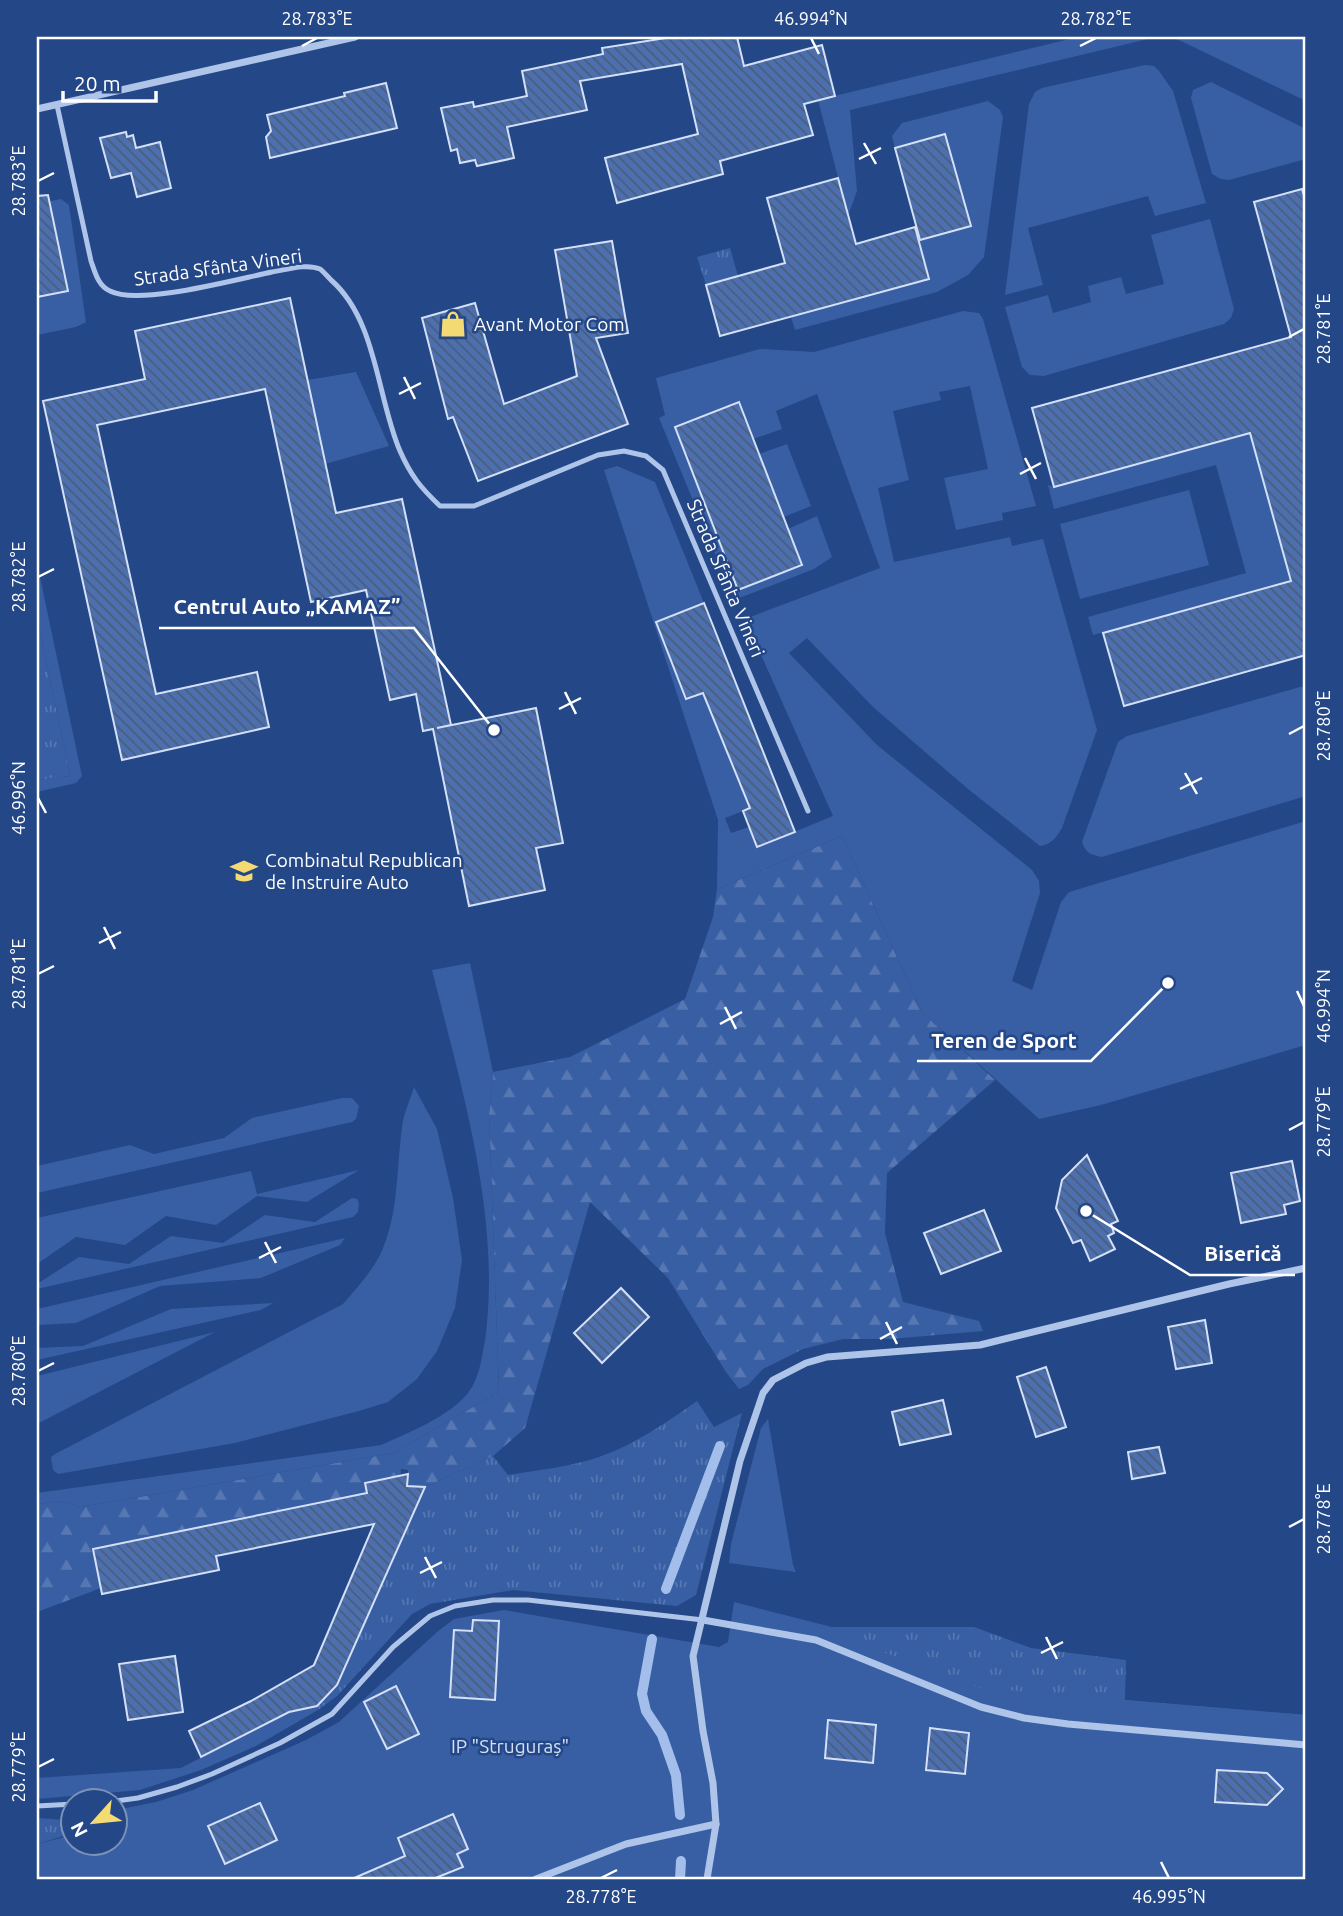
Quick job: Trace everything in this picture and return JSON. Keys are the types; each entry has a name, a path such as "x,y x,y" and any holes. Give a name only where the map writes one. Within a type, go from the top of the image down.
{"street":[{"path":"37,109 355,37"},
{"path":"707,1879 716,1824 713,1783 693,1656 740,1461 763,1393 773,1380 806,1363 827,1357 980,1345 1229,1284 1306,1268"},
{"path":"703,1620 816,1640 981,1707 1024,1718 1306,1745"},
{"path":"536,1879 626,1844 716,1824"}],"lane":[{"name":"Strada Sfânta Vineri","path":"57,105 91,261 97,279 107,290 124,296 144,295 179,291 296,268 320,269 338,285 360,320 399,449 417,485 440,506 474,506 598,455 624,451 646,456 663,470 808,811"},
{"path":"130,1799 177,1787 212,1774 280,1743 332,1714 393,1647 430,1616 455,1606 493,1600 528,1600 703,1620"},
{"path":"37,1806 60,1805"}],"green space":[{"path":"1078,37 1170,37 1148,39 850,110 857,191 848,216 818,100"},
{"path":"1170,37 1306,37 1306,101 1181,41"},
{"path":"1145,65 1154,66 1173,91 1206,203 1155,216 1148,196 1028,228 1043,285 1005,295 1029,104 1035,92 1042,88"},
{"path":"1211,82 1306,129 1306,159 1229,180 1212,174 1191,98 1193,90"},
{"path":"988,101 1000,110 1003,117 984,257 968,275 937,292 795,330 791,317 929,279 919,240 971,226 945,135 895,148 892,136 902,123"},
{"path":"61,199 69,205 86,322 76,327 37,335 37,297 68,291 56,234 37,238 37,204"},
{"path":"1210,219 1234,309 1231,318 1224,324 1044,376 1030,375 1022,367 1005,307 1048,295 1053,313 1091,302 1088,286 1121,277 1126,294 1164,284 1151,235"},
{"path":"730,248 738,276 706,285 697,257"},
{"path":"963,311 979,313 983,319 1036,506 1002,513 1003,520 956,530 944,478 988,469 970,386 939,392 941,400 893,411 909,480 878,488 894,562 1010,537 1012,546 1043,539 1097,730 1058,835 1051,842 1040,846 968,789 873,707 807,638 789,653 877,745 1032,870 1039,881 1040,893 1012,981 1032,990 1061,902 1069,892 1306,821 1306,1045 1101,1105 1039,1119 922,1012 842,836 717,889 718,820 604,470 617,466 655,482 704,603 657,622 686,699 703,693 744,793 756,806 725,818 731,833 749,827 757,847 833,816 745,619 880,568 817,394 776,411 782,429 753,439 739,402 675,427 737,590 802,566 788,529 817,516 832,557 814,569 734,600 659,418 665,415 656,378 760,349 814,352"},
{"path":"356,372 389,446 325,464 308,380"},
{"path":"1250,433 1291,581 1093,635 1088,617 1246,573 1216,465 1054,509 1048,485 1054,487"},
{"path":"787,444 811,506 784,517 759,454"},
{"path":"1189,490 1209,565 1080,599 1060,524"},
{"path":"37,563 82,776 76,783 37,792 37,780 70,776 37,616"},
{"path":"37,616 70,776 37,780"},
{"path":"1306,687 1306,796 1102,857 1085,849 1082,842 1118,742 1127,736"},
{"path":"842,836 922,1012 995,1080 887,1173 885,1233 903,1302 979,1321 983,1331 890,1339 843,1339 803,1349 763,1369 748,1385 739,1389 668,1278 590,1202 525,1428 493,1456 425,1487 407,1486 408,1470 401,1469 400,1483 387,1478 365,1483 367,1493 205,1527 101,1588 37,1612 37,1504 61,1501 81,1507 393,1453 499,1392 489,1113 493,1072 570,1057 685,999 713,917 717,889"},
{"path":"470,963 493,1072 489,1113 499,1392 393,1453 81,1507 61,1501 37,1504 37,1493 381,1445 440,1416 468,1393 478,1372 486,1333 488,1242 483,1196 466,1104 432,970"},
{"path":"414,1087 437,1129 453,1198 462,1260 455,1308 437,1351 417,1379 388,1402 235,1443 58,1474 53,1470 51,1457 57,1453 343,1304 371,1270 385,1242 396,1194 403,1123"},
{"path":"352,1098 359,1106 356,1119 352,1122 37,1193 37,1166 130,1145 154,1154 224,1138 252,1118"},
{"path":"359,1170 307,1202 257,1196 216,1225 166,1216 125,1245 76,1237 37,1264 37,1218 251,1171 257,1194"},
{"path":"352,1198 359,1203 358,1212 353,1217 37,1289 37,1284 79,1257 129,1264 171,1236 223,1243 265,1215 315,1222"},
{"path":"345,1238 340,1245 261,1278 160,1286 76,1323 37,1325 37,1309"},
{"path":"273,1303 261,1310 37,1360 37,1348 83,1346 171,1309"},
{"path":"215,1332 37,1424 37,1376"},
{"path":"697,1401 714,1427 742,1413 696,1595 677,1606 513,1590 430,1604 412,1614 337,1696 318,1710 317,1706 337,1685 425,1487 493,1456 508,1475 565,1466 599,1457 637,1440"},
{"path":"768,1419 796,1572 729,1563 731,1544 761,1428"},
{"name":"IP \"Struguraș\"","path":"734,1602 832,1627 861,1644 981,1688 1306,1715 1306,1879 37,1879 37,1844 60,1838 60,1856 130,1856 130,1807 193,1790 306,1740 339,1722 454,1619 504,1610 719,1647 728,1642"},
{"path":"832,1627 974,1627 1031,1648 1126,1660 1125,1700 1306,1715 1037,1713 836,1641"},
{"path":"317,1706 318,1710 256,1746 201,1770 140,1790 130,1791 130,1786 60,1786 60,1797 37,1799 37,1778 181,1768 289,1712"},
{"path":"37,1818 60,1820 60,1837 37,1844"}],"building":[{"path":"672,37 737,37 744,66 822,45 835,96 804,104 813,135 720,161 723,174 617,203 605,158 698,134 682,64 580,81 587,110 507,127 514,158 477,166 475,160 460,163 457,149 451,151 441,108 473,102 474,107 527,96 522,71 603,54 602,48"},
{"path":"386,83 397,128 270,158 266,137 271,131 267,115"},
{"path":"126,132 127,137 133,135 136,148 160,142 171,188 137,197 131,173 111,178 100,138"},
{"path":"945,134 971,226 920,240 895,148"},
{"path":"838,178 856,244 915,227 929,279 720,336 706,285 785,263 767,198"},
{"path":"1302,189 1306,202 1306,655 1124,706 1103,633 1291,581 1250,433 1054,487 1032,408 1291,337 1254,202"},
{"path":"48,195 68,291 37,297 37,196"},
{"path":"612,241 628,333 596,338 628,424 478,481 453,417 448,419 422,318 475,303 504,404 577,376 555,250"},
{"path":"290,298 336,513 402,499 451,725 437,728 536,708 563,843 536,848 545,890 469,906 433,729 423,731 416,694 390,700 366,590 311,602 265,389 97,425 156,694 257,672 269,727 122,760 43,401 145,379 135,331"},
{"path":"739,402 802,565 738,590 675,427"},
{"path":"704,603 795,832 757,847 743,811 750,808 703,693 686,699 656,622"},
{"path":"1087,1155 1118,1221 1111,1224 1114,1233 1108,1236 1115,1249 1090,1261 1081,1240 1073,1243 1056,1208 1062,1180"},
{"path":"1292,1161 1300,1201 1284,1205 1286,1214 1241,1223 1231,1173"},
{"path":"984,1210 1001,1251 941,1274 924,1233"},
{"path":"621,1288 649,1317 602,1363 574,1333"},
{"path":"1205,1320 1212,1363 1176,1369 1168,1327"},
{"path":"1046,1367 1066,1427 1036,1437 1017,1377"},
{"path":"943,1400 951,1434 900,1445 892,1412"},
{"path":"1159,1447 1165,1473 1132,1479 1128,1452"},
{"path":"408,1474 407,1486 425,1487 337,1685 317,1706 289,1712 201,1757 189,1731 251,1701 314,1665 374,1524 216,1556 219,1570 102,1594 93,1549 367,1493 365,1483"},
{"path":"473,1620 499,1621 495,1700 450,1697 454,1630 472,1631"},
{"path":"175,1656 183,1712 128,1720 119,1664"},
{"path":"396,1686 419,1734 387,1749 364,1702"},
{"path":"828,1720 876,1725 873,1763 825,1758"},
{"path":"930,1728 969,1733 965,1774 926,1770"},
{"path":"1217,1770 1267,1773 1283,1789 1267,1805 1215,1802"},
{"path":"260,1803 277,1840 225,1864 208,1826"},
{"path":"453,1814 468,1849 457,1854 463,1867 433,1879 352,1879 405,1856 398,1838"}],"waterway":[{"path":"666,1589 720,1446"},
{"path":"652,1639 642,1694 646,1711 662,1735 676,1775 680,1815"},
{"path":"680,1879 681,1861"}],"place":[{"name":"Avant Motor Com","path":"453,324"},
{"name":"Centrul Auto „KAMAZ”","path":"494,730"},
{"name":"Combinatul Republican de Instruire Auto","path":"244,871"},
{"name":"Teren de Sport","path":"1168,983"},
{"name":"Biserică","path":"1086,1211"}]}
